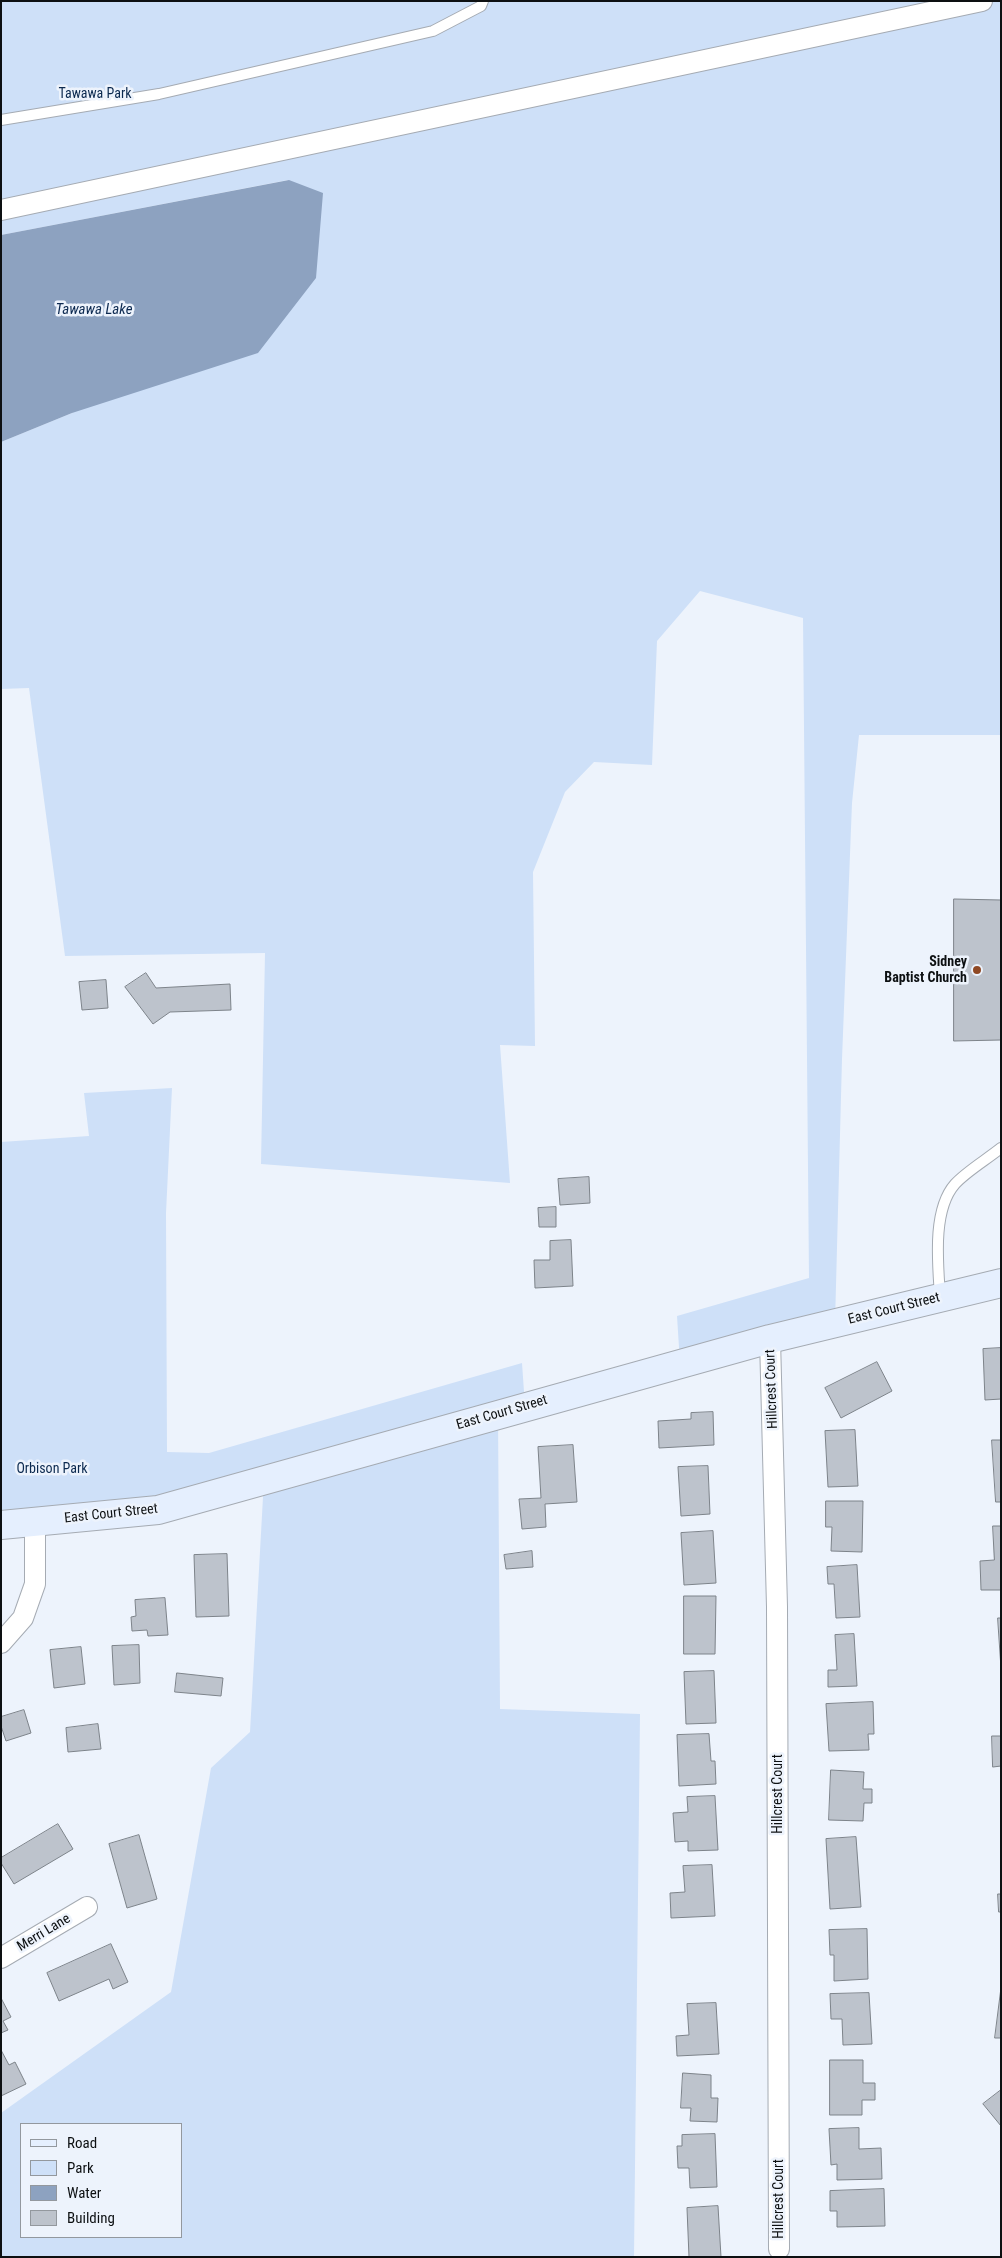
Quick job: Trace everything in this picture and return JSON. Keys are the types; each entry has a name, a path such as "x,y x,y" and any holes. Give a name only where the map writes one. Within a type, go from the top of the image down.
{"main road":[{"name":"East Court Street","path":"1,1525 158,1510 770,1339 1001,1282"}],"street":[{"path":"1,210 982,1"},
{"name":"Hillcrest Court","path":"770,1339 777,1607 779,2249"},
{"path":"1,1643 23,1618 35,1584 36,1522"},
{"name":"Merri Lane","path":"1,1958 86,1907"}],"lane":[{"path":"1,120 159,94 433,31 481,6 483,1"},
{"path":"940,1297 937,1251 943,1205 955,1184 1001,1148"}],"green space":[{"name":"Tawawa Park","path":"1,1 1001,1 1001,735 859,735 852,803 842,1059 835,1323 680,1363 677,1316 809,1278 803,618 700,591 657,641 652,765 594,762 565,792 533,872 535,1046 500,1045 510,1183 261,1164 265,953 65,956 29,688 1,689 1,442 72,413 288,180 1,235"},
{"name":"Orbison Park","path":"172,1088 166,1213 167,1452 209,1453 522,1363 525,1406 498,1414 500,1709 640,1714 634,2257 1,2257 1,2113 171,1992 211,1768 250,1732 264,1479 1,1525 1,1142 89,1136 84,1093"}],"water":[{"name":"Tawawa Lake","path":"289,180 323,193 316,278 258,353 72,413 1,442 1,235"}],"building":[{"name":"Sidney Baptist Church","path":"954,899 1001,900 1001,1040 954,1041"},
{"path":"146,973 156,988 230,984 231,1010 170,1012 153,1024 125,987"},
{"path":"106,980 108,1008 82,1010 79,982"},
{"path":"589,1177 590,1203 560,1205 558,1179"},
{"path":"556,1207 556,1227 539,1227 538,1208"},
{"path":"571,1240 573,1286 535,1288 534,1260 550,1260 550,1241"},
{"path":"1001,1348 1001,1399 985,1400 983,1349"},
{"path":"877,1362 892,1391 841,1418 825,1388"},
{"path":"713,1412 714,1445 659,1448 658,1421 691,1419 691,1413"},
{"path":"855,1430 858,1486 828,1487 825,1431"},
{"path":"992,1440 1001,1440 1001,1502 996,1502"},
{"path":"573,1445 577,1502 545,1504 546,1527 522,1529 519,1499 541,1498 538,1447"},
{"path":"708,1466 710,1514 681,1516 678,1467"},
{"path":"826,1501 863,1501 862,1552 831,1551 832,1527 826,1527"},
{"path":"993,1526 1001,1526 1001,1590 981,1590 980,1561 994,1560"},
{"path":"713,1531 716,1583 684,1585 681,1533"},
{"path":"532,1551 533,1567 506,1569 504,1555"},
{"path":"227,1554 229,1616 196,1617 194,1555"},
{"path":"857,1565 860,1617 836,1618 834,1584 828,1584 827,1567"},
{"path":"684,1596 716,1596 715,1654 684,1654"},
{"path":"165,1598 168,1635 148,1636 147,1630 132,1631 131,1617 136,1616 135,1600"},
{"path":"998,1618 1001,1618 1001,1668"},
{"path":"854,1634 857,1686 828,1687 828,1670 837,1670 835,1635"},
{"path":"139,1645 140,1683 114,1685 112,1646"},
{"path":"81,1647 85,1684 54,1688 50,1650"},
{"path":"714,1671 716,1723 686,1724 684,1672"},
{"path":"177,1673 223,1678 221,1696 175,1692"},
{"path":"873,1702 874,1734 868,1734 869,1750 829,1751 826,1704"},
{"path":"24,1710 31,1733 6,1741 1,1726 1,1717"},
{"path":"98,1724 101,1749 68,1752 66,1728"},
{"path":"709,1734 711,1761 715,1761 716,1784 679,1786 677,1735"},
{"path":"992,1736 1001,1736 1001,1766 993,1767"},
{"path":"831,1770 864,1772 863,1789 872,1789 872,1803 864,1803 863,1821 829,1820"},
{"path":"715,1796 718,1850 688,1851 688,1841 675,1842 673,1813 688,1812 687,1797"},
{"path":"58,1824 73,1849 14,1884 1,1863 1,1858"},
{"path":"139,1835 157,1899 127,1908 109,1844"},
{"path":"856,1837 861,1907 830,1909 826,1839"},
{"path":"712,1865 715,1916 671,1918 670,1893 685,1892 683,1866"},
{"path":"998,1894 1001,1894 1001,1912 999,1912"},
{"path":"867,1929 868,1979 834,1981 834,1955 830,1955 829,1930"},
{"path":"111,1944 128,1982 113,1989 109,1979 59,2001 47,1973"},
{"path":"1001,1988 1001,2038 995,2038"},
{"path":"869,1993 872,2044 843,2045 842,2019 831,2019 830,1994"},
{"path":"1,1998 11,2017 3,2021 8,2030 1,2033"},
{"path":"716,2003 719,2054 677,2056 676,2036 689,2035 687,2004"},
{"path":"1,2050 9,2065 15,2062 26,2084 1,2096"},
{"path":"830,2060 863,2060 863,2083 875,2083 875,2100 862,2100 862,2115 830,2115"},
{"path":"683,2073 711,2075 711,2098 718,2098 717,2122 690,2121 691,2108 681,2108"},
{"path":"1001,2090 1001,2126 983,2104"},
{"path":"859,2128 859,2149 881,2148 882,2179 837,2180 837,2164 831,2165 829,2129"},
{"path":"715,2134 717,2187 690,2188 689,2168 678,2168 677,2146 682,2146 682,2135"},
{"path":"884,2189 885,2226 837,2227 837,2211 830,2211 830,2191"},
{"path":"718,2206 721,2257 689,2257 687,2208"}],"place":[{"name":"Sidney Baptist Church","path":"977,970"}]}
